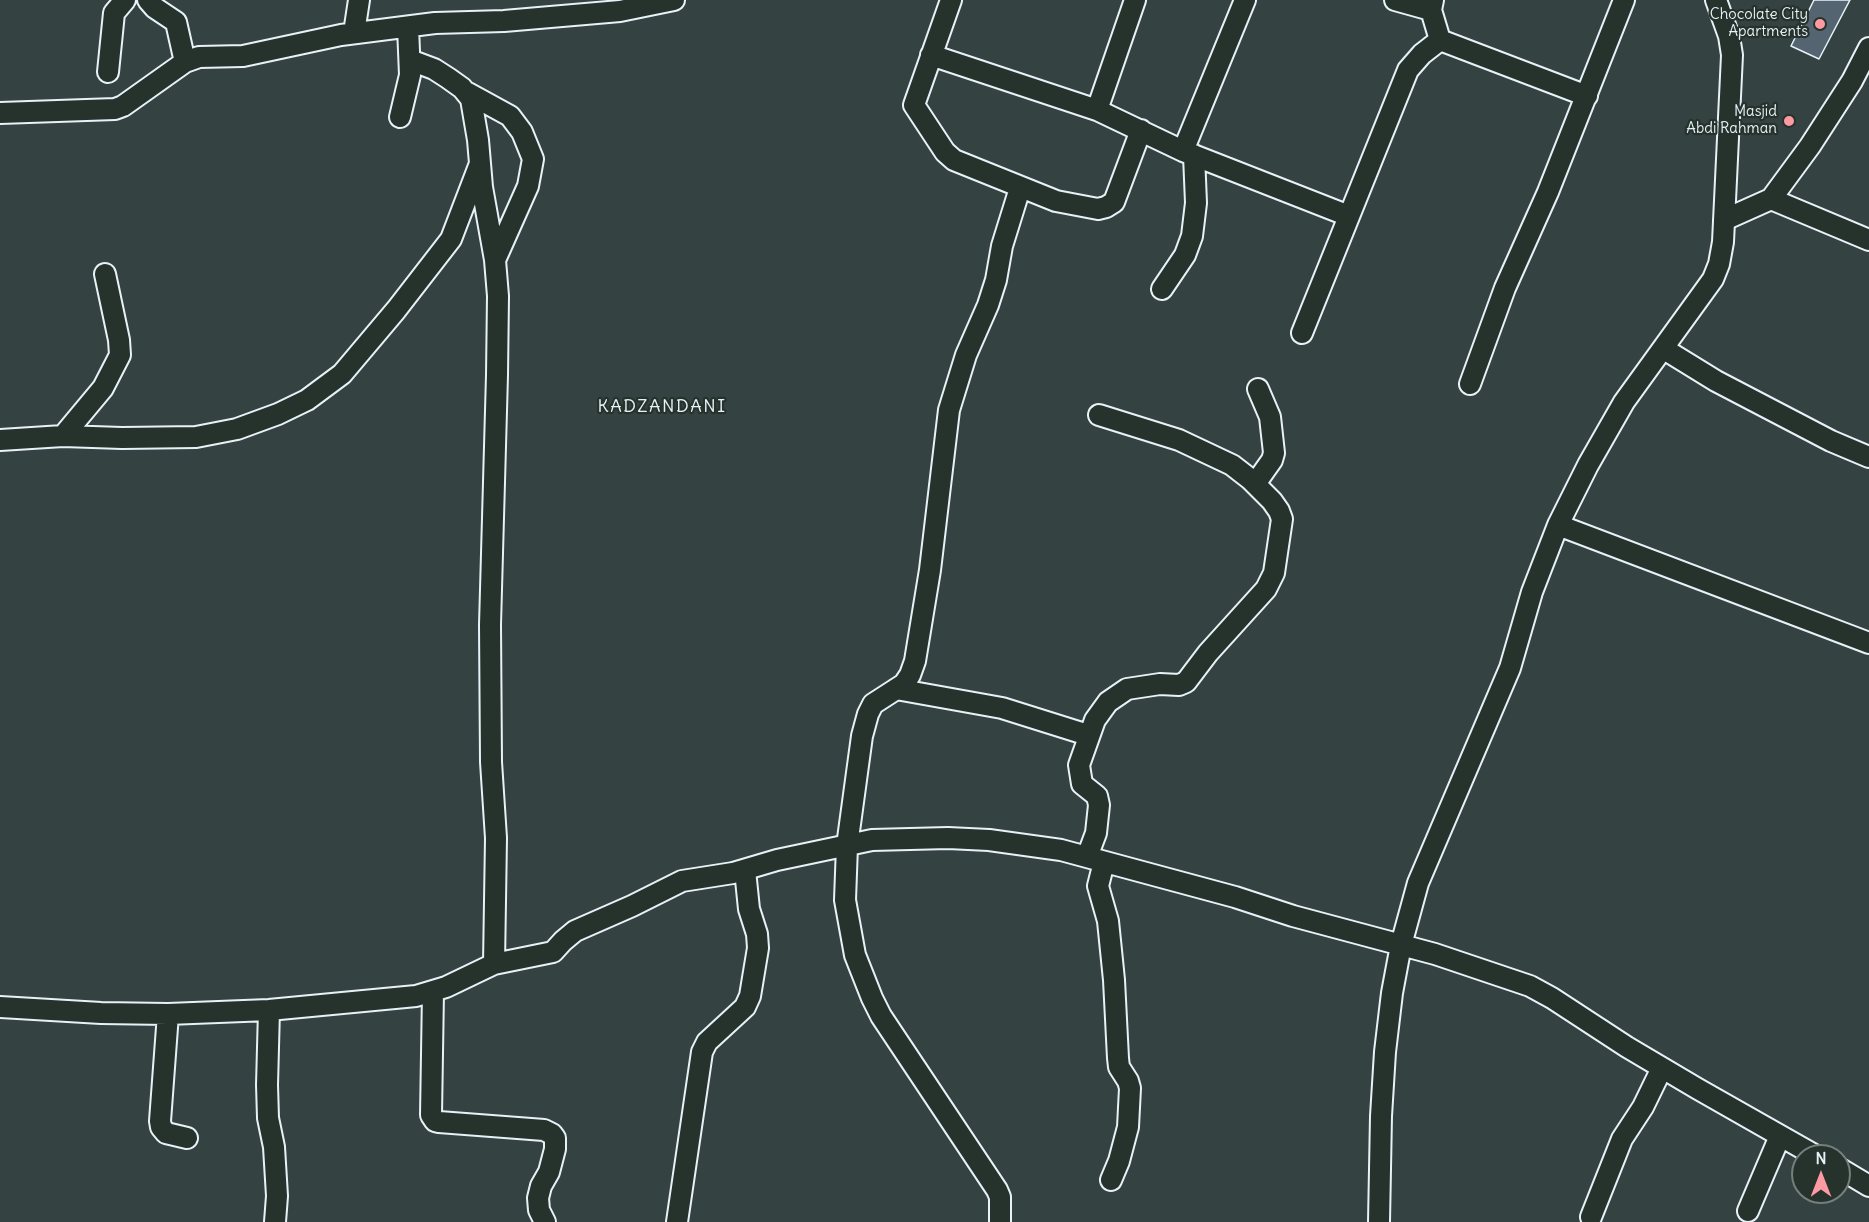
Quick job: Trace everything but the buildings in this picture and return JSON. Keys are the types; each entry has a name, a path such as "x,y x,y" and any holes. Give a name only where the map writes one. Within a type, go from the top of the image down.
{"street":[{"path":"108,72 114,13 125,0"},
{"path":"148,0 155,8 176,22 185,62"},
{"path":"354,33 359,0"},
{"path":"951,0 914,101 915,109 945,152 954,160 1020,188 1066,204 1098,209 1114,202 1141,130"},
{"path":"1097,110 1135,0"},
{"path":"1162,289 1185,255 1192,236 1196,203 1188,153 1245,0"},
{"path":"1395,0 1432,5 1440,40"},
{"path":"1470,384 1505,288 1587,96 1624,0"},
{"path":"1379,1222 1385,1052 1392,993 1401,945 1418,883 1510,668 1532,592 1558,525 1588,465 1624,402 1713,279 1721,253 1732,56 1729,36 1716,0"},
{"path":"0,113 115,109 185,62 199,57 243,56 354,33 435,23 504,21 620,11 670,1"},
{"path":"400,117 409,85 408,27"},
{"path":"1440,40 1587,96"},
{"path":"1302,333 1408,70 1422,54 1440,40"},
{"path":"1724,220 1771,199 1810,146 1852,81 1869,48"},
{"path":"931,55 1097,110 1188,153 1349,216"},
{"path":"410,60 434,69 468,93 510,117 525,138 533,159 528,186 495,260"},
{"path":"468,93 472,105 495,260 498,296 490,625 491,762 496,838 494,964"},
{"path":"0,440 63,436 196,437 237,429 278,414 307,400 342,374 396,310 451,239 480,165"},
{"path":"1000,1222 1000,1197 997,1190 880,1016 855,955 845,900 847,846 862,736 873,704 904,684 915,661 930,570 949,410 966,355 988,305 996,280 1002,246 1020,188"},
{"path":"1771,199 1869,240"},
{"path":"63,436 103,388 120,355 105,274"},
{"path":"1664,349 1716,381 1831,441 1869,457"},
{"path":"1255,484 1272,460 1274,453 1270,417 1258,389"},
{"path":"1099,415 1179,440 1232,465 1255,484 1279,511 1282,519 1274,573 1266,589 1223,636 1186,682 1179,685 1150,685 1127,689 1102,708 1088,735 1079,765 1082,784 1097,796 1099,805 1095,859 1098,886 1108,921 1119,1067 1130,1088 1128,1126 1119,1161 1111,1180"},
{"path":"1558,525 1869,643"},
{"path":"896,689 1002,708 1088,735"},
{"path":"0,1007 101,1014 168,1014 269,1010 416,996 433,992 494,964 553,952 575,932 676,883 885,839 948,837 1035,845 1095,859 1401,945 1530,986 1662,1068 1794,1144"},
{"path":"677,1222 702,1052 707,1042 745,1007 750,996 758,948 757,934 749,909 745,870"},
{"path":"433,992 431,1115 435,1121 439,1122 544,1130 552,1134 555,1138 555,1149 549,1172 541,1186 538,1198 539,1210 545,1222"},
{"path":"269,1010 267,1085 268,1118 274,1147 277,1196 275,1222"},
{"path":"168,1014 160,1121 161,1127 166,1132 187,1138"},
{"path":"1591,1217 1622,1139 1643,1107 1662,1068"},
{"path":"1748,1211 1780,1136"},
{"path":"1851,1175 1869,1186"}],"place":[{"name":"Chocolate City Apartments","path":"1820,24"},
{"name":"Masjid Abdi Rahman","path":"1789,121"}],"district":[{"name":"KADZANDANI","path":"662,407"}]}
